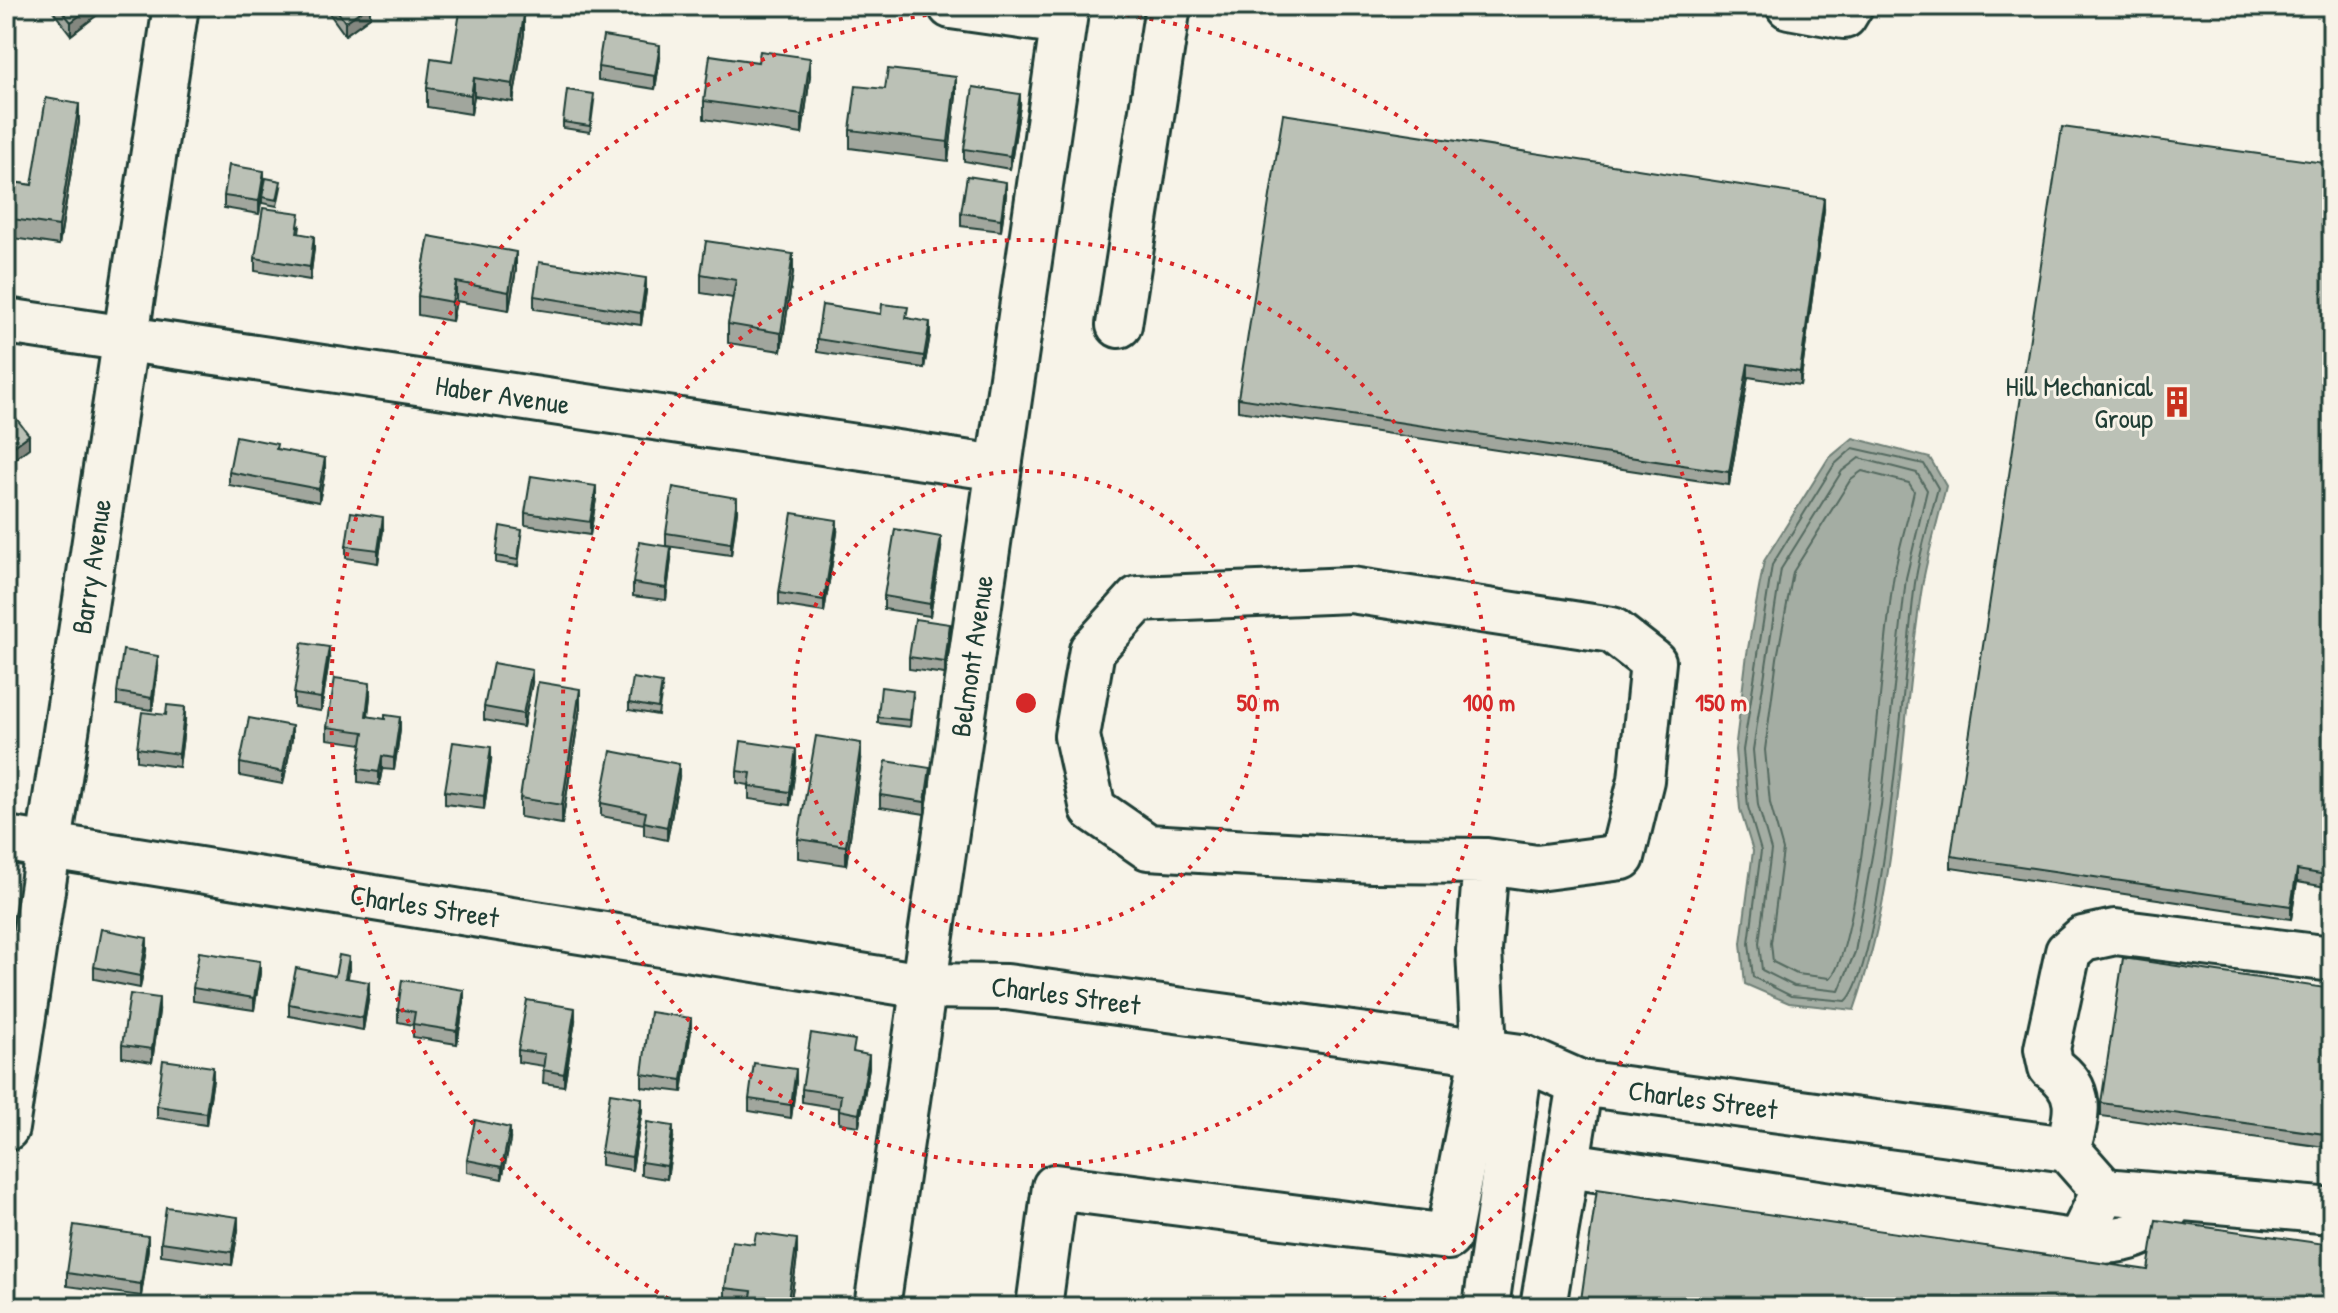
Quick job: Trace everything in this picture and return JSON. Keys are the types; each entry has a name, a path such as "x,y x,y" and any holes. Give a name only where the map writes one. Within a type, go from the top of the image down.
{"street":[{"name":"Barry Avenue","path":"6,1128 176,6"},
{"path":"951,6 1064,14"},
{"path":"1119,325 1168,6"},
{"path":"1789,6 1844,16 1850,6"},
{"name":"Belmont Avenue","path":"877,1307 1064,14"},
{"name":"Haber Avenue","path":"6,321 998,468"},
{"path":"1351,590 1612,630 1653,662 1641,780 1622,857 1537,868 1486,861 1373,860 1148,847 1093,809 1077,736 1092,650 1138,599 1351,590"},
{"name":"Charles Street","path":"6,839 923,986 1007,987 1503,1054 1580,1083 2067,1149"},
{"path":"1486,861 1479,950 1503,1054 1486,1307"},
{"path":"2332,959 2115,932 2083,939 2068,952 2047,1049 2051,1067 2071,1082 2076,1123 2067,1149 2104,1191 2332,1211"},
{"path":"1039,1307 1055,1187 1448,1237 1503,1054"},
{"path":"1543,1307 1569,1165 1580,1083"},
{"path":"1569,1165 2079,1243 2124,1240 2146,1233 2174,1198"},
{"path":"2079,1243 2104,1191"}],"water":[{"path":"1853,438 1930,458 1946,486 1923,581 1882,905 1854,1010 1789,1003 1745,984 1741,943 1753,851 1740,809 1735,750 1747,654 1764,561 1828,459"}],"building":[{"path":"6,6 12,6 10,18 6,17"},
{"path":"58,6 92,6 71,22"},
{"path":"334,6 368,6 345,22"},
{"path":"461,6 524,15 513,84 474,78 471,95 427,88 431,58 452,61"},
{"path":"603,36 660,45 655,76 598,67"},
{"path":"760,51 810,58 802,115 704,101 710,55 758,62"},
{"path":"888,69 956,77 948,142 850,130 856,86 885,89"},
{"path":"973,87 1020,94 1010,156 964,149"},
{"path":"567,90 594,94 590,126 563,122"},
{"path":"46,98 79,104 59,226 6,218 6,181 32,185"},
{"path":"1283,114 1824,198 1800,372 1748,364 1729,472 1238,398"},
{"name":"Hill Mechanical Group","path":"2062,127 2332,164 2332,615 2329,637 2332,638 2332,876 2297,870 2291,906 1951,856"},
{"path":"229,165 264,171 259,201 224,196"},
{"path":"967,176 1006,182 1001,219 961,213"},
{"path":"266,178 281,181 277,200 262,197"},
{"path":"263,208 300,213 297,233 314,236 310,267 255,258"},
{"path":"429,236 516,252 509,292 456,282 452,302 418,296"},
{"path":"706,241 793,254 781,333 728,324 736,280 701,274"},
{"path":"539,262 646,278 641,313 534,296"},
{"path":"882,304 908,307 906,318 930,322 924,356 817,339 822,305 881,314"},
{"path":"6,405 29,435 6,452"},
{"path":"236,436 277,444 276,449 325,458 319,489 229,472"},
{"path":"531,476 596,486 590,522 525,513"},
{"path":"673,487 737,498 731,543 666,533"},
{"path":"351,512 383,517 378,550 346,546"},
{"path":"792,513 837,520 824,600 779,593"},
{"path":"500,526 522,530 518,560 496,556"},
{"path":"895,529 941,537 930,604 884,596"},
{"path":"639,542 671,547 666,588 633,583"},
{"path":"915,619 950,624 945,662 909,657"},
{"path":"302,643 329,647 321,698 294,694"},
{"path":"123,650 158,656 152,698 117,692"},
{"path":"493,663 532,670 523,714 484,707"},
{"path":"335,678 370,683 366,716 385,719 385,715 400,717 394,758 382,756 379,772 358,769 364,732 327,727"},
{"path":"633,678 662,683 658,708 629,703"},
{"path":"538,682 580,689 562,805 520,798"},
{"path":"881,687 913,691 910,720 878,717"},
{"path":"167,705 185,707 179,754 137,748 142,712 166,715"},
{"path":"249,718 292,726 283,772 240,763"},
{"path":"816,736 861,743 846,846 798,839"},
{"path":"741,741 796,749 790,792 749,786 751,773 737,771"},
{"path":"453,742 491,747 484,796 445,791"},
{"path":"611,751 679,764 667,827 644,822 646,812 601,803"},
{"path":"886,761 930,768 925,802 880,795"},
{"path":"101,929 147,938 140,976 94,967"},
{"path":"199,952 260,961 254,998 193,988"},
{"path":"339,955 349,957 345,978 369,982 363,1018 289,1004 296,968 335,976"},
{"path":"2123,958 2332,989 2332,1135 2101,1103"},
{"path":"402,980 464,990 457,1031 413,1024 415,1012 398,1009"},
{"path":"130,994 159,998 152,1049 122,1045"},
{"path":"527,1000 575,1008 564,1074 543,1070 545,1054 518,1050"},
{"path":"650,1012 691,1018 682,1080 642,1074"},
{"path":"811,1033 855,1040 853,1052 869,1055 859,1114 839,1110 841,1095 802,1089"},
{"path":"163,1060 213,1067 206,1113 157,1106"},
{"path":"754,1063 796,1069 791,1105 749,1099"},
{"path":"610,1093 642,1098 632,1157 601,1152"},
{"path":"475,1120 510,1128 502,1167 467,1160"},
{"path":"647,1122 673,1126 667,1166 641,1162"},
{"path":"1597,1189 2148,1270 2156,1220 2332,1245 2332,1307 1580,1307"},
{"path":"166,1207 238,1217 232,1252 161,1242"},
{"path":"74,1225 148,1236 141,1284 67,1273"},
{"path":"756,1233 797,1239 787,1307 749,1307 752,1291 725,1288 732,1241 754,1244"}],"place":[{"name":"Hill Mechanical Group","path":"2177,402"}]}
